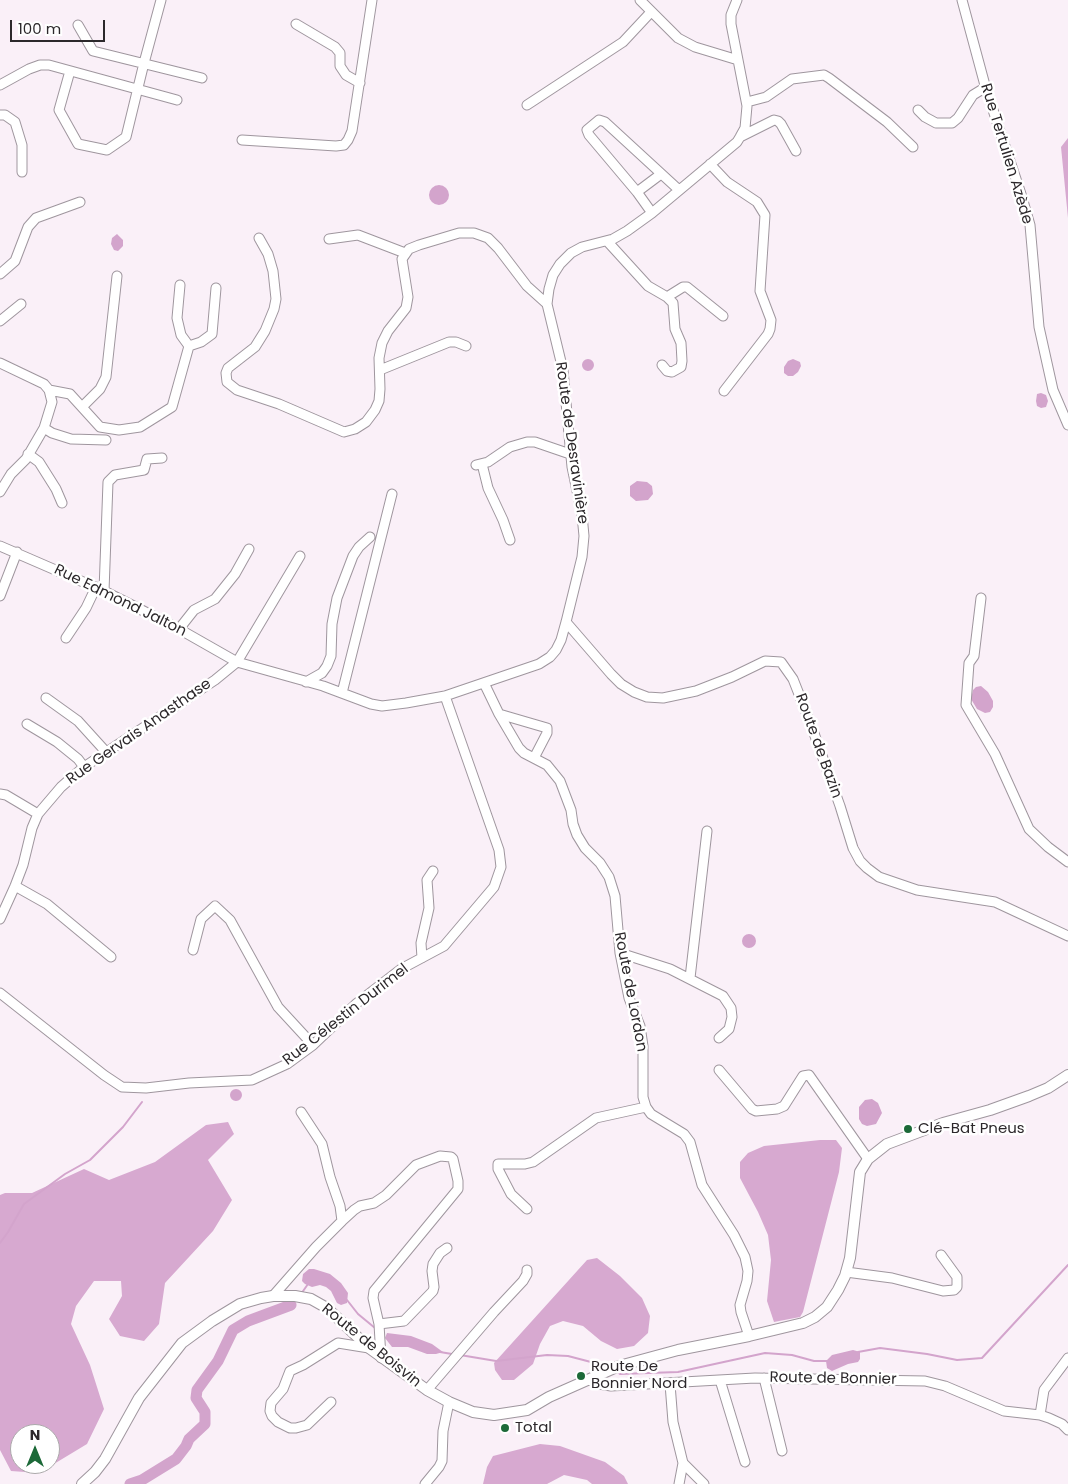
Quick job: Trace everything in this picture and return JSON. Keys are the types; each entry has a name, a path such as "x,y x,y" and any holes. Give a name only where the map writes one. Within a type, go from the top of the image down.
{"main road":[{"name":"Route de Boisvin","path":"82,1484 105,1459 139,1398 182,1342 240,1304 273,1296 295,1296 311,1299 327,1308 381,1358 427,1390 448,1402 473,1412 494,1415 526,1410 549,1397 618,1367 678,1350 803,1323 827,1307 838,1290 846,1272 850,1258 860,1172 868,1159 886,1144 1029,1096 1048,1088 1068,1075"}],"street":[{"path":"70,71 59,110 78,144 107,150 126,137 161,0"},
{"path":"242,140 344,145 352,131 372,0"},
{"path":"640,0 678,38 695,47 738,60"},
{"path":"737,0 731,15 731,24 747,102 745,128 740,137"},
{"name":"Rue Tertulien Azède","path":"962,0 986,87 1030,225 1039,327 1052,390 1068,425"},
{"path":"527,106 623,42 651,12"},
{"path":"296,24 335,47 340,53 340,66 346,75 360,82"},
{"path":"78,25 93,51 202,78"},
{"path":"0,85 30,69 50,65 177,100"},
{"path":"747,102 766,97 792,79 824,75 887,122 913,147"},
{"path":"918,110 925,117 936,123 952,123 958,118 973,96 986,87"},
{"path":"0,115 5,115 15,122 22,145 22,172"},
{"path":"652,213 637,192 588,136 587,130 599,120 605,122 679,190"},
{"name":"Route de Desravinière","path":"237,662 382,706 406,704 445,696 539,664 550,657 561,640 582,557 584,536 582,515 570,454 563,370 547,304 553,275 560,264 571,253 582,247 607,241 627,231 652,213 740,137 774,120 778,121 782,124 796,151"},
{"path":"710,164 727,182 757,202 765,215 760,291 771,320 770,329 724,391"},
{"path":"637,192 661,174"},
{"path":"0,274 15,261 28,227 36,218 80,202"},
{"path":"259,238 268,254 273,270 276,299 274,309 265,331 255,347 228,368 226,373 227,382 237,390 279,404 336,430 348,432 355,430 366,422 379,401 379,358 382,343 406,308 408,297 402,259 409,249 419,244 459,233 474,233 488,238 498,248 526,286 547,304"},
{"path":"328,239 358,234 405,253"},
{"path":"607,241 648,286 667,297 672,303 675,329 681,343 682,361 681,367 672,372 667,371 662,365"},
{"path":"82,406 100,389 106,377 117,276"},
{"path":"180,284 177,318 181,335 189,346"},
{"path":"667,297 687,286 723,316"},
{"path":"189,346 201,342 212,334 216,288"},
{"path":"0,321 21,304"},
{"path":"380,370 449,342 456,342 466,346"},
{"path":"49,390 70,394 100,426 106,429 131,429 146,424 172,408 189,346"},
{"path":"0,363 44,384 49,390 52,402 44,428 28,454 5,481 0,492"},
{"path":"44,428 52,433 71,439 106,440"},
{"path":"510,540 479,464 488,462 510,447 527,442 535,442 570,454"},
{"path":"28,454 41,466 56,489 62,503"},
{"path":"66,638 100,589 108,482 115,475 144,470 147,460 162,458"},
{"path":"342,693 392,494"},
{"path":"306,682 322,673 327,666 330,656 331,631 337,598 353,556 359,547 370,537"},
{"name":"Rue Edmond Jalton","path":"0,546 100,589 179,629 237,662"},
{"path":"179,629 194,610 215,599 235,574 249,549"},
{"path":"0,596 17,552"},
{"name":"Rue Gervais Anasthase","path":"0,919 16,886 32,828 38,814 61,787 84,767 108,753 215,680 237,662 300,556"},
{"path":"981,598 974,656 969,663 966,705 995,754 1030,829 1048,847 1068,862"},
{"name":"Route de Bazin","path":"566,622 621,684 634,692 647,696 663,698 696,691 732,677 765,661 775,660 781,662 793,678 840,806 853,848 860,861 867,868 879,876 917,890 995,902 1068,936"},
{"path":"561,640 578,635"},
{"name":"Route de Lordon","path":"484,683 519,748 524,753 547,765 560,781 571,810 577,834 584,848 600,863 609,877 615,896 620,953 629,998 640,1026 643,1046 643,1097 646,1107"},
{"name":"Rue Célestin Durimel","path":"0,993 122,1087 146,1088 188,1083 252,1080 287,1064 313,1045 357,1003 402,968 444,946 494,888 501,867 499,850 445,696"},
{"path":"46,698 73,717 108,753"},
{"path":"499,714 547,728 547,733 534,758"},
{"path":"27,724 57,742 78,759 84,767"},
{"path":"0,794 6,795 38,814"},
{"path":"690,978 707,831"},
{"path":"422,958 421,943 429,908 427,880 433,871"},
{"path":"16,886 47,904 110,957"},
{"path":"193,950 201,919 215,906 230,920 278,1007 313,1045"},
{"path":"620,953 656,963 690,978 723,996 731,1008 731,1024 729,1029 719,1038"},
{"path":"719,1070 752,1109 756,1110 777,1109 784,1106 803,1076 810,1075 868,1159"},
{"path":"527,1209 511,1194 498,1169 498,1164 525,1164 533,1162 596,1118 646,1107 651,1114 684,1134 690,1142 702,1186 734,1235 745,1257 748,1271 747,1281 740,1305 749,1336"},
{"path":"301,1112 322,1144 330,1177 340,1206 342,1221"},
{"path":"273,1296 316,1247 354,1210 360,1206 374,1203 386,1195 416,1165 440,1156 451,1157 458,1181 458,1190 374,1291 372,1298 379,1324 381,1358"},
{"path":"379,1324 404,1321 433,1291 433,1264 440,1253 447,1248"},
{"path":"846,1272 892,1278 943,1290 954,1290 957,1287 956,1277 941,1255"},
{"path":"427,1390 523,1281 527,1270"},
{"path":"331,1402 307,1425 296,1428 290,1428 278,1422 270,1411 271,1403 283,1389 290,1371 338,1344 369,1348"},
{"path":"1040,1415 1044,1390 1068,1358"},
{"path":"764,1378 782,1451"},
{"name":"Route de Bonnier","path":"589,1380 605,1386 764,1378 925,1380 945,1386 1004,1411 1040,1415 1056,1420 1068,1428"},
{"path":"720,1380 745,1462"},
{"path":"670,1384 673,1422 683,1463 679,1484"},
{"path":"425,1484 442,1461 443,1432 448,1402"},
{"path":"683,1463 704,1484"}],"shaded area":[{"path":"1068,138 1068,218 1061,147"},
{"path":"439,185 446,188 449,195 446,202 439,205 432,202 429,195 432,188"},
{"path":"117,234 123,240 123,246 118,251 114,250 111,244 112,238"},
{"path":"588,359 594,365 588,371 582,365"},
{"path":"793,359 800,362 801,366 793,376 788,376 784,373 784,367 788,361"},
{"path":"1037,394 1046,395 1048,401 1046,407 1041,408 1037,406 1036,401"},
{"path":"637,481 647,482 652,486 653,494 648,500 636,501 630,496 630,486"},
{"path":"981,686 988,692 993,701 993,707 990,712 985,713 977,709 971,699 973,690"},
{"path":"746,934 752,934 756,941 752,948 746,948 742,944 742,938"},
{"path":"234,1089 238,1089 242,1095 238,1101 234,1101 230,1097 230,1093"},
{"path":"872,1099 878,1103 882,1113 876,1124 867,1126 862,1124 859,1119 859,1107 865,1100"},
{"path":"228,1122 234,1134 208,1160 232,1200 213,1231 165,1283 159,1324 144,1341 120,1336 109,1319 122,1296 121,1281 94,1281 76,1306 71,1324 90,1365 104,1409 87,1444 60,1460 60,1424 10,1424 10,1469 0,1450 0,1195 5,1193 32,1193 84,1169 109,1180 155,1162 206,1125"},
{"path":"836,1140 842,1148 839,1172 803,1312 800,1317 774,1322 767,1301 771,1260 768,1235 740,1178 740,1162 748,1153 764,1146"},
{"path":"597,1258 620,1276 642,1298 650,1316 648,1333 634,1346 617,1349 601,1341 583,1326 563,1321 550,1326 540,1344 533,1364 514,1380 502,1380 495,1370 494,1363 587,1260"},
{"path":"309,1269 330,1274 341,1283 348,1293 347,1303 341,1305 337,1303 331,1291 326,1287 320,1285 312,1287 305,1284 302,1281 303,1274"},
{"path":"387,1333 411,1336 432,1344 443,1352 427,1354 408,1347 392,1347 385,1338"},
{"path":"853,1350 860,1352 858,1362 832,1371 827,1368 826,1361 832,1355"},
{"path":"540,1444 560,1446 605,1462 624,1476 628,1484 592,1484 587,1480 564,1475 547,1484 483,1484 487,1467 493,1456"}],"waterway":[{"path":"0,1243 24,1204 65,1174 90,1160 123,1127 142,1102"},
{"path":"858,1352 880,1348 957,1360 982,1358 1068,1265"},
{"path":"301,1294 308,1284"},
{"path":"347,1300 358,1314 375,1328"},
{"path":"130,1484 142,1480 176,1459 189,1439 205,1424 205,1412 196,1398 197,1390 218,1361 233,1330 248,1321 291,1305"},
{"path":"440,1352 452,1354"},
{"path":"616,1371 620,1374 678,1372 765,1353 792,1355 814,1361 827,1361"},
{"path":"460,1355 496,1361 547,1355 568,1356 610,1367"}],"place":[{"name":"Clé-Bat Pneus","path":"908,1129"},
{"name":"Route De Bonnier Nord","path":"581,1376"},
{"name":"Total","path":"505,1428"}]}
